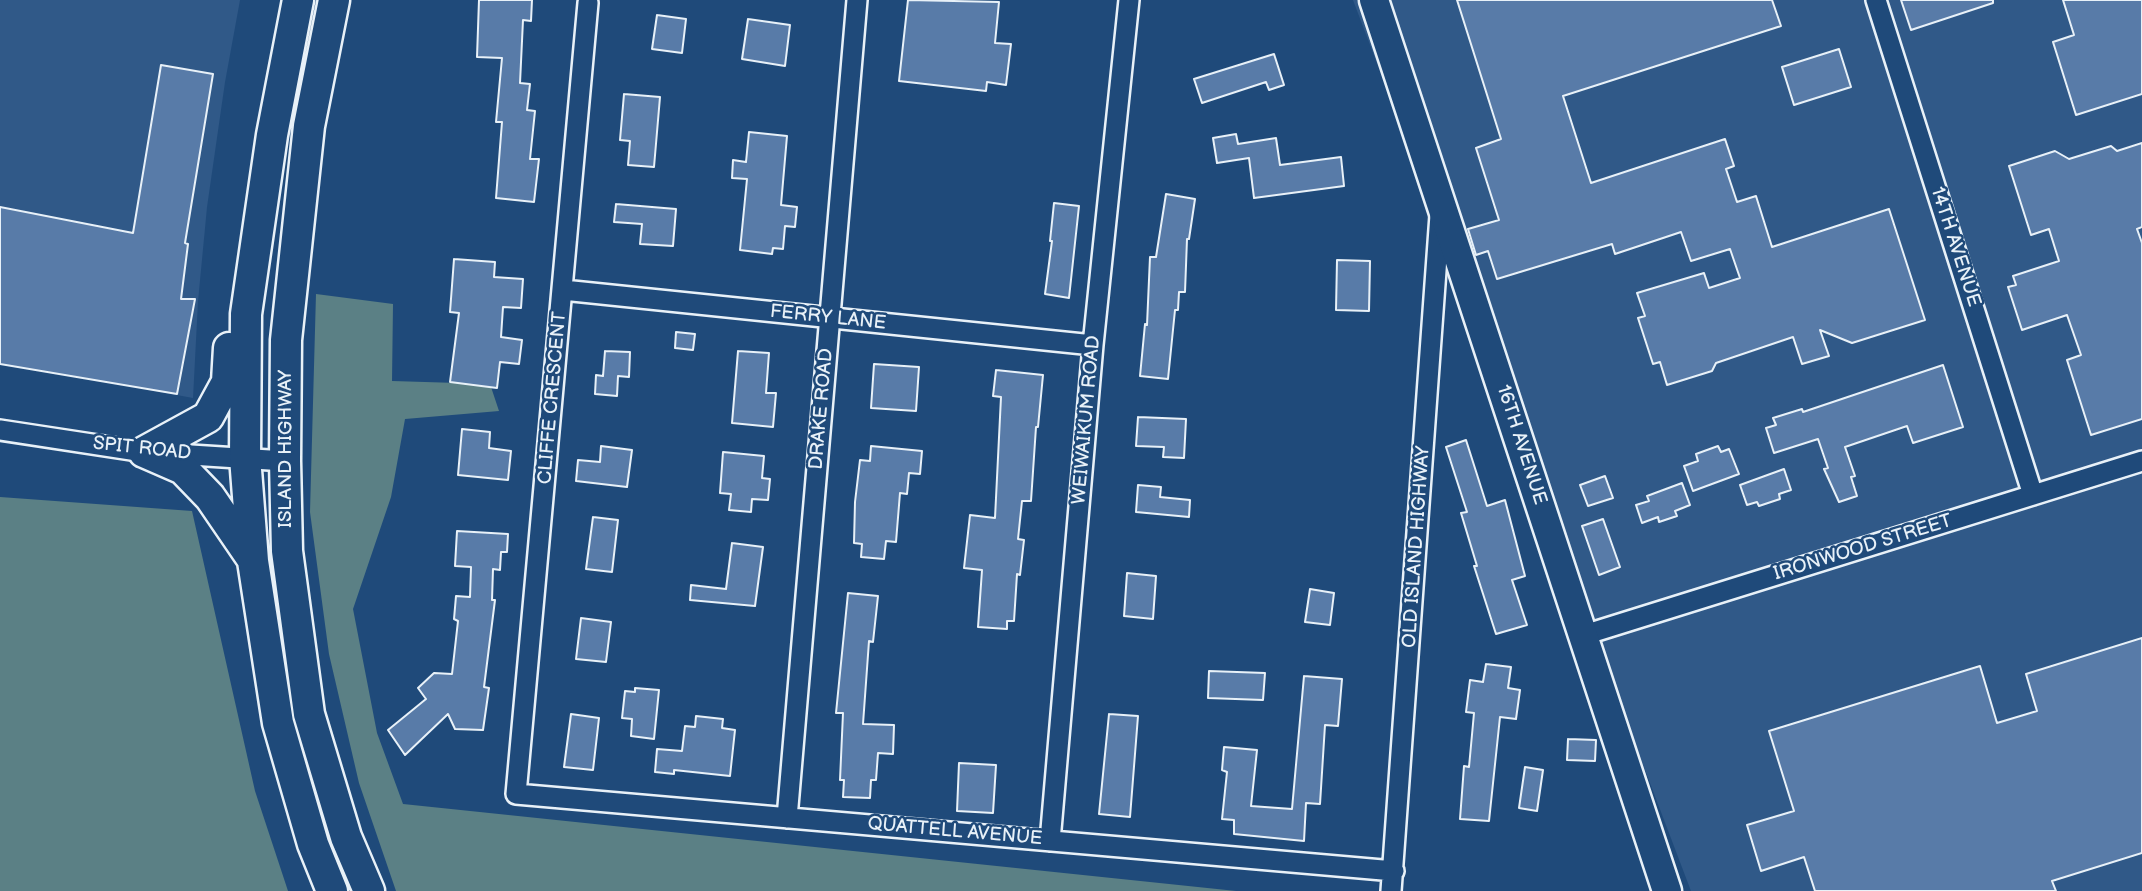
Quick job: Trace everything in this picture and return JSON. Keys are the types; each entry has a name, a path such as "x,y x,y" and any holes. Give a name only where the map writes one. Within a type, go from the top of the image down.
{"main road":[{"name":"ISLAND HIGHWAY","path":"298,0 272,135 246,314 246,457 253,561 278,723 313,844 332,891"},
{"name":"ISLAND HIGHWAY","path":"334,0 309,126 287,326 287,551 309,715 346,837 369,891"},
{"path":"144,452 208,417 227,382 234,270 261,123 288,54"},
{"path":"144,452 183,469 211,497 253,561"}],"street":[{"name":"DRAKE ROAD","path":"787,818 857,0"},
{"name":"WEIWAIKUM ROAD","path":"1051,841 1093,345 1129,0"},
{"name":"16TH AVENUE","path":"1374,0 1667,891"},
{"name":"14TH AVENUE","path":"1877,0 2033,495"},
{"name":"CLIFFE CRESCENT","path":"516,793 588,3"},
{"name":"OLD ISLAND HIGHWAY","path":"1391,891 1441,203"},
{"name":"FERRY LANE","path":"563,290 1093,345"},
{"name":"SPIT ROAD","path":"0,430 144,452 285,461"},
{"name":"IRONWOOD STREET","path":"1584,635 2142,461"},
{"name":"QUATTELL AVENUE","path":"516,793 1394,871"}],"shaded area":[{"path":"0,0 240,0 207,207 198,301 193,398 0,362"},
{"path":"1353,0 2142,0 2142,891 1691,891"}],"green space":[{"path":"316,294 393,304 392,381 490,384 499,411 405,419 391,497 353,609 377,733 403,804 1236,891 396,891 359,783 329,654 310,512"},
{"path":"0,497 192,511 255,791 288,891 0,891"}],"building":[{"path":"479,0 532,0 531,21 523,20 520,83 530,84 527,110 535,111 530,159 539,159 534,202 496,198 502,122 496,122 502,58 477,57"},
{"path":"908,0 999,2 995,43 1011,44 1006,85 987,82 986,91 899,81"},
{"path":"1457,0 1772,0 1781,26 1563,96 1591,183 1725,139 1734,166 1726,169 1737,202 1756,196 1772,247 1889,209 1925,320 1852,343 1820,330 1829,356 1802,364 1793,337 1716,363 1712,371 1667,385 1660,362 1653,364 1638,318 1645,316 1637,293 1704,273 1709,288 1740,278 1730,249 1691,261 1681,232 1615,254 1612,244 1497,279 1488,251 1476,255 1468,229 1499,220 1476,148 1501,139"},
{"path":"1901,0 1993,0 1993,3 1911,30"},
{"path":"2063,0 2142,0 2142,94 2076,115 2053,42 2074,35"},
{"path":"657,15 686,19 682,53 652,49"},
{"path":"748,19 790,25 785,66 742,59"},
{"path":"1839,49 1851,87 1794,105 1782,67"},
{"path":"1274,54 1284,85 1269,90 1266,82 1202,103 1194,79"},
{"path":"161,65 213,74 185,243 188,244 181,299 195,299 177,394 0,364 0,207 133,233"},
{"path":"624,94 660,97 654,167 628,165 630,141 620,140"},
{"path":"749,132 787,136 781,205 797,207 795,227 785,226 783,249 773,248 772,254 740,250 747,179 732,178 733,160 746,162"},
{"path":"1236,134 1238,144 1276,138 1280,165 1341,157 1344,186 1254,198 1249,158 1217,163 1213,138"},
{"path":"2142,143 2142,227 2137,229 2142,243 2142,419 2091,435 2067,360 2081,355 2067,315 2022,330 2008,287 2016,285 2013,276 2059,261 2049,229 2031,235 2009,166 2055,151 2069,159 2111,146 2117,151"},
{"path":"1166,194 1195,199 1187,239 1185,292 1179,292 1178,310 1175,310 1168,379 1140,376 1145,324 1147,325 1150,257 1156,257"},
{"path":"1054,203 1079,206 1069,298 1045,294"},
{"path":"616,204 676,209 673,246 640,244 642,224 614,222"},
{"path":"454,259 495,262 494,277 523,279 521,308 503,307 501,337 522,340 519,364 500,362 497,388 450,382 459,313 450,312"},
{"path":"1337,260 1370,261 1369,311 1336,310"},
{"path":"676,332 695,334 693,350 675,348"},
{"path":"605,351 630,352 629,377 618,376 617,396 595,394 596,375 603,376"},
{"path":"738,351 769,353 766,393 776,393 773,427 732,423"},
{"path":"874,364 919,367 916,411 871,408"},
{"path":"1943,365 1963,427 1913,443 1907,426 1845,447 1855,476 1851,477 1857,496 1839,502 1824,469 1828,468 1818,439 1774,453 1766,428 1776,425 1773,418 1802,409 1803,412"},
{"path":"996,370 1043,375 1031,501 1022,501 1018,539 1024,540 1020,575 1017,574 1014,621 1007,621 1007,629 978,627 982,570 964,568 970,515 995,518 1001,397 993,396"},
{"path":"1138,417 1186,419 1184,458 1163,457 1164,447 1136,446"},
{"path":"462,429 490,432 489,448 511,451 508,480 458,475"},
{"path":"1466,440 1487,506 1505,500 1525,576 1512,580 1527,625 1496,634 1474,566 1477,566 1461,513 1467,512 1446,447"},
{"path":"601,446 632,450 627,487 576,481 578,460 600,462"},
{"path":"871,446 922,451 920,474 909,473 907,494 900,493 896,542 886,541 884,559 861,557 862,544 854,543 860,460 870,461"},
{"path":"1718,446 1721,452 1729,449 1739,474 1693,491 1684,466 1698,461 1696,454"},
{"path":"723,452 764,456 762,478 770,479 768,500 752,499 751,512 729,510 731,494 720,493"},
{"path":"1784,469 1791,490 1779,494 1780,499 1759,506 1757,502 1747,505 1740,485"},
{"path":"1605,476 1613,498 1588,506 1580,485"},
{"path":"1682,483 1690,505 1675,511 1677,516 1659,522 1658,517 1642,523 1636,505 1649,501 1647,496"},
{"path":"1138,485 1161,487 1160,497 1190,500 1189,517 1136,512"},
{"path":"593,517 618,520 612,572 586,569"},
{"path":"1603,519 1620,567 1599,575 1582,526"},
{"path":"457,531 508,534 507,552 501,552 500,570 493,569 492,600 495,600 484,687 489,688 483,730 455,729 448,714 405,755 388,730 426,699 418,688 434,673 452,674 458,621 454,619 456,596 470,597 471,567 455,566"},
{"path":"732,543 763,547 755,606 690,600 691,585 726,589"},
{"path":"1127,573 1156,576 1153,619 1124,616"},
{"path":"1310,589 1334,593 1330,625 1305,622"},
{"path":"848,593 878,596 873,642 869,641 863,724 894,725 893,754 878,753 876,780 871,780 870,798 843,797 844,780 840,780 843,713 836,713"},
{"path":"581,618 611,622 606,662 576,659"},
{"path":"2142,638 2142,853 2052,881 2056,891 1815,891 1804,857 1761,871 1747,825 1794,811 1769,731 1980,666 1997,723 2037,711 2026,674"},
{"path":"1486,664 1511,667 1508,688 1520,690 1516,719 1500,717 1489,821 1460,819 1464,766 1469,767 1474,713 1466,712 1470,680 1483,682"},
{"path":"1209,671 1265,673 1263,700 1208,698"},
{"path":"1304,676 1342,679 1338,726 1325,725 1320,804 1306,803 1304,841 1234,834 1234,820 1222,819 1227,772 1222,770 1224,747 1257,750 1251,806 1292,809"},
{"path":"635,688 659,690 654,739 631,736 632,719 622,718 625,691 635,692"},
{"path":"571,714 599,718 593,770 564,767"},
{"path":"1109,714 1138,716 1130,817 1099,814"},
{"path":"696,716 723,719 722,728 735,730 730,776 674,770 674,774 655,772 657,749 682,751 685,726 695,727"},
{"path":"1568,739 1596,740 1595,761 1567,760"},
{"path":"959,763 996,765 993,813 957,811"},
{"path":"1525,767 1543,770 1537,811 1519,808"}]}
